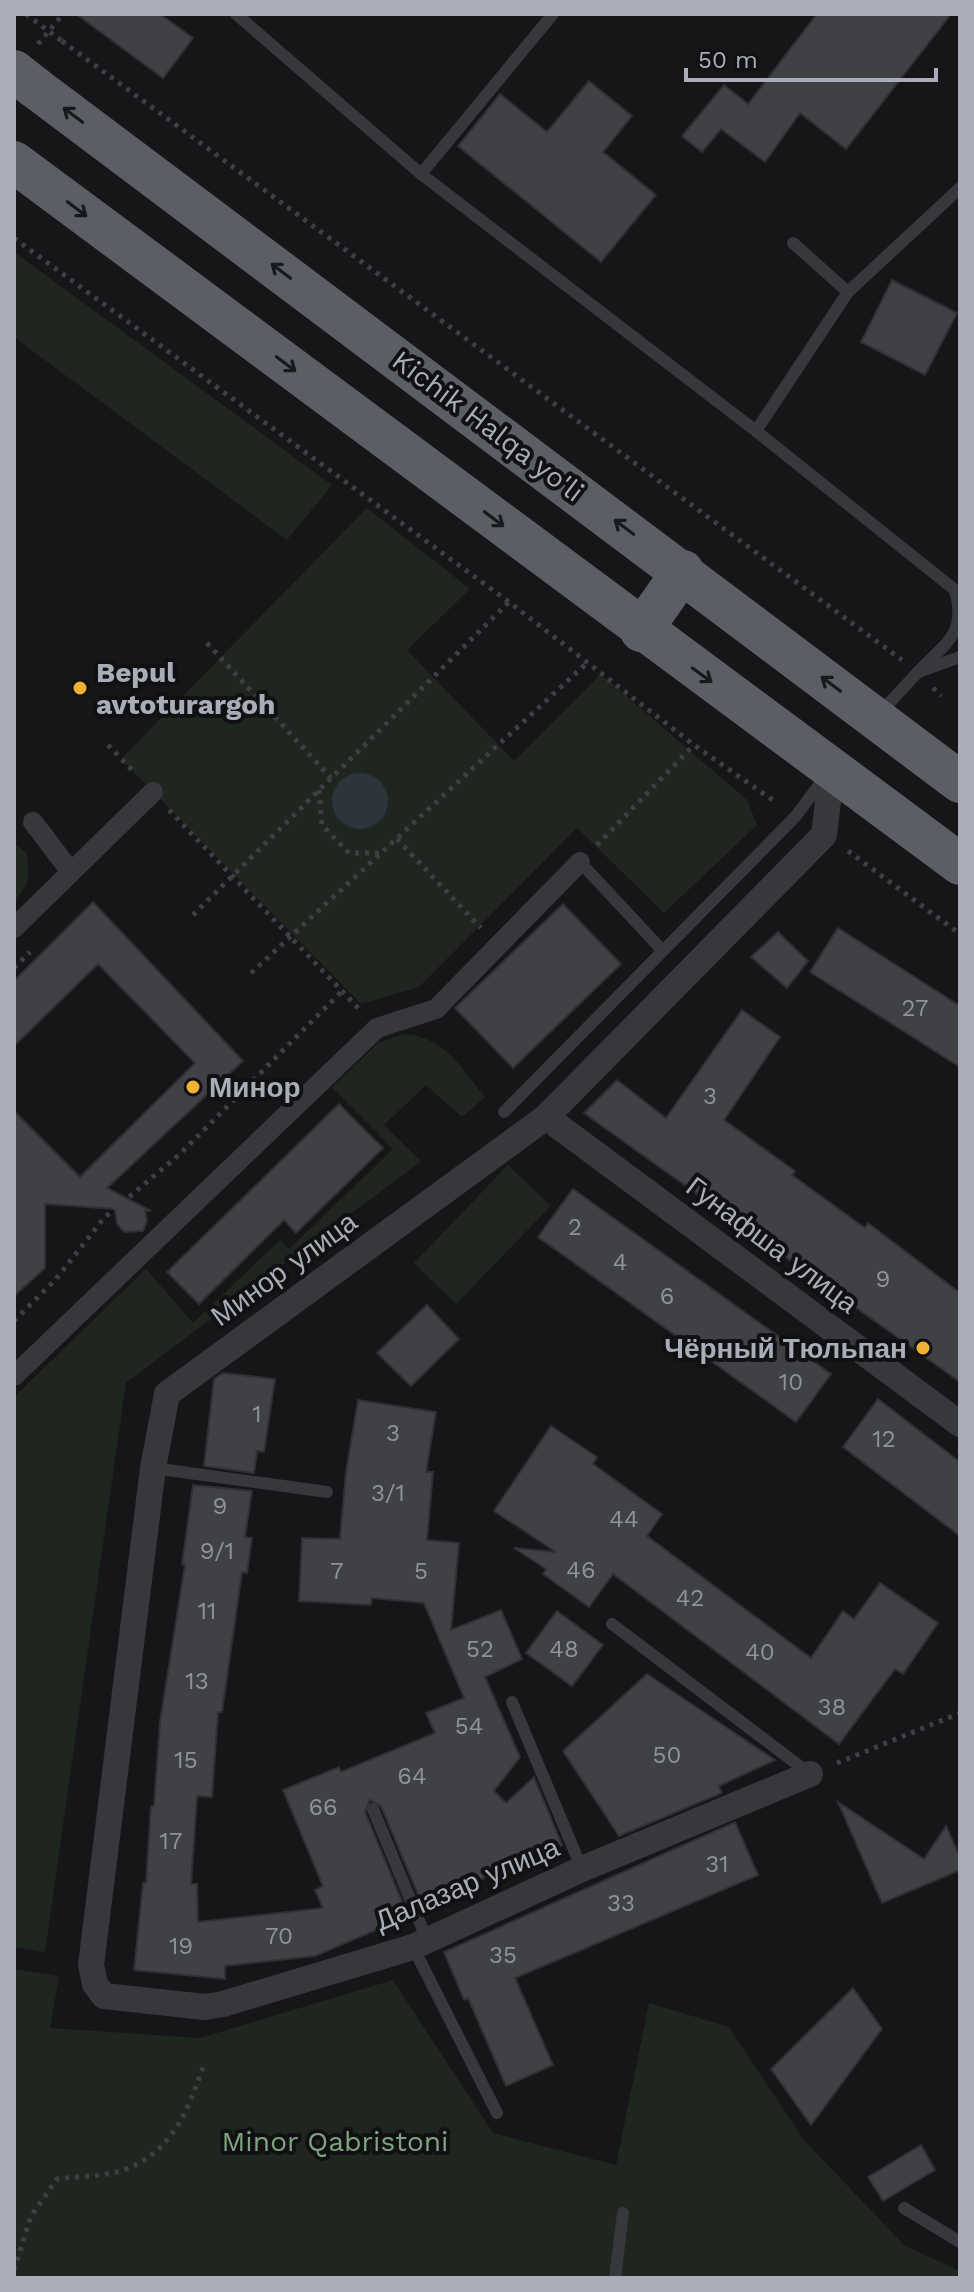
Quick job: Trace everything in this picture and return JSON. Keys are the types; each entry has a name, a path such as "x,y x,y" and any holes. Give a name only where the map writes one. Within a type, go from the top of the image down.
{"highway":[{"name":"Kichik Halqa yo'li","path":"24,79 960,782"},
{"path":"14,162 641,631 960,864"},
{"path":"641,631 683,571"}],"street":[{"path":"824,835 832,768"},
{"path":"14,928 153,792"},
{"path":"33,822 71,872"},
{"name":"Минор улица","path":"95,1984 91,1965 153,1468 167,1394 546,1117 824,835"},
{"path":"14,1376 377,1028 436,1009 580,862"},
{"name":"Гунафша улица","path":"546,1117 960,1424"},
{"name":"Далазар улица","path":"95,1984 104,1996 205,2007 420,1944 582,1869 810,1774"}],"lane":[{"path":"236,14 421,174 756,431 955,590 960,609 959,629 876,718"},
{"path":"421,174 553,14"},
{"path":"756,431 848,292 960,188"},
{"path":"793,243 848,292"},
{"path":"918,672 960,657"},
{"path":"504,1112 796,816 832,768"},
{"path":"580,862 662,950"},
{"path":"153,1468 327,1492"},
{"path":"612,1624 810,1774"},
{"path":"512,1702 582,1869"},
{"path":"373,1809 420,1944 497,2113"},
{"path":"904,2208 960,2242"},
{"path":"615,2278 623,2213"}],"path":[{"path":"26,14 918,672 941,696"},
{"path":"14,238 509,602 694,745 796,816"},
{"path":"193,915 509,602"},
{"path":"207,643 331,778"},
{"path":"251,973 588,662"},
{"path":"14,1321 56,1279 104,1218 180,1154 342,991 108,745"},
{"path":"580,862 694,745"},
{"path":"319,789 322,825 349,853 382,852"},
{"path":"824,835 960,934"},
{"path":"397,839 498,946"},
{"path":"810,1774 960,1713"},
{"path":"14,2270 31,2216 57,2179 121,2171 160,2150 188,2112 203,2067"}],"green space":[{"path":"14,252 332,485 287,540 14,337"},
{"path":"367,508 470,589 407,650 514,761 601,674 747,800 757,825 664,913 577,828 419,987 361,1004 121,759"},
{"path":"14,842 27,854 28,868 23,890 14,901"},
{"path":"404,1034 418,1036 441,1047 485,1097 462,1117 426,1085 384,1125 421,1161 126,1383 45,1952 14,1947 14,1397 146,1269 193,1323 280,1240 289,1249 393,1149 332,1087 378,1043"},
{"path":"508,1165 551,1206 456,1304 414,1263"},
{"name":"Minor Qabristoni","path":"14,1969 59,1976 50,2028 200,2038 393,1980 493,2133 616,2165 649,2003 729,2027 804,2140 905,2246 960,2271 960,2278 14,2278"}],"shaded area":[{"path":"360,773 380,781 388,801 380,821 360,829 340,821 332,801 340,781"}],"pier":[{"path":"14,14 34,14 47,24 14,63"}],"building":[{"path":"76,14 160,14 193,38 163,78"},
{"path":"817,14 951,14 846,149 800,113 765,162 721,129 702,152 682,136 724,85 748,104"},
{"path":"589,81 632,116 603,152 656,195 601,262 458,146 500,94 547,132"},
{"path":"892,280 957,313 925,375 861,342"},
{"name":"Минор","path":"93,902 243,1061 107,1188 151,1211 145,1211 147,1221 143,1231 124,1232 117,1224 115,1209 45,1204 45,1268 14,1296 14,1111 80,1177 195,1063 98,964 14,1046 14,981"},
{"path":"563,904 621,964 513,1068 455,1008"},
{"path":"838,928 960,1006 960,1067 810,972"},
{"path":"778,932 808,961 787,988 751,957"},
{"path":"742,1010 780,1037 724,1120 795,1171 792,1175 865,1228 868,1223 960,1293 960,1382 584,1113 617,1080 666,1118"},
{"path":"339,1104 383,1148 296,1233 284,1220 199,1304 167,1272"},
{"path":"573,1189 831,1374 796,1422 538,1237"},
{"path":"427,1305 459,1339 411,1386 377,1353"},
{"path":"223,1373 275,1379 264,1452 257,1451 254,1473 204,1466 214,1379"},
{"path":"878,1399 960,1462 960,1536 843,1447"},
{"path":"358,1400 436,1412 426,1472 433,1472 427,1540 459,1543 451,1630 501,1610 522,1659 485,1677 520,1757 494,1791 506,1803 534,1777 562,1845 422,1904 381,1806 370,1800 365,1812 406,1911 393,1917 395,1922 315,1956 225,1966 225,1979 134,1970 143,1883 146,1883 160,1722 185,1565 182,1564 193,1485 252,1491 245,1537 252,1538 247,1573 242,1572 222,1712 218,1712 212,1797 197,1796 191,1884 197,1884 198,1922 323,1908 315,1890 323,1886 283,1790 339,1767 341,1772 435,1733 426,1713 464,1698 424,1603 372,1598 371,1605 299,1601 302,1538 340,1539 346,1472"},
{"path":"551,1426 597,1457 593,1464 662,1514 647,1536 811,1658 843,1611 854,1619 880,1583 938,1623 903,1674 895,1669 839,1744 613,1574 589,1607 543,1574 546,1569 514,1548 556,1552 494,1511"},
{"path":"557,1611 603,1645 572,1686 526,1653"},
{"path":"647,1674 775,1760 719,1786 722,1793 619,1836 563,1751"},
{"path":"838,1802 924,1859 946,1826 960,1857 960,1870 882,1903"},
{"path":"735,1822 758,1875 515,1978 553,2065 506,2086 468,1998 464,2000 444,1952"},
{"path":"853,1988 882,2029 811,2125 771,2069"},
{"path":"921,2145 935,2170 883,2201 868,2177"}],"place":[{"name":"Bepul avtoturargoh","path":"80,688"},
{"name":"Минор","path":"193,1087"},
{"name":"Чёрный Тюльпан","path":"923,1348"}]}
